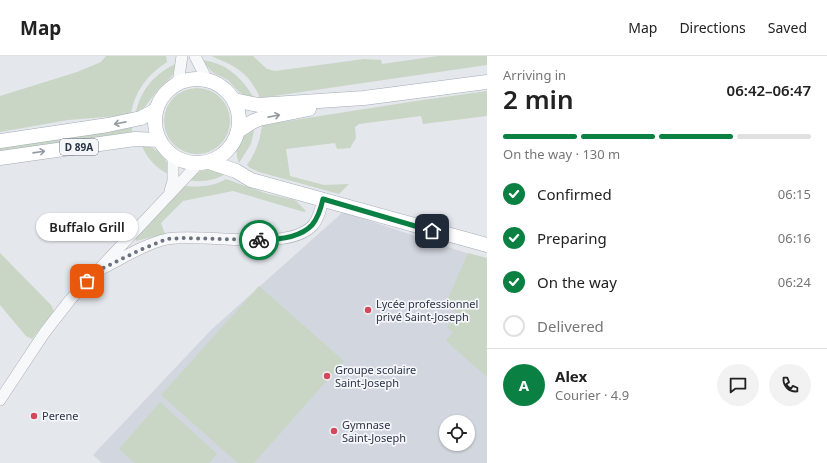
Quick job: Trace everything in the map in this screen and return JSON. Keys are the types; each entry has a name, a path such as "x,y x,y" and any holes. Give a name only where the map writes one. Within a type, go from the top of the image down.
{"main road":[{"path":"203,163 221,156 230,148 238,131 240,120 234,100 223,88 207,80 188,80 178,83 161,99 156,110 155,120 159,140 165,149 181,160 203,163 236,171 251,180 487,246"},
{"path":"234,100 258,105 364,98 487,82"},
{"path":"238,131 259,119 364,98"},
{"name":"D 89A","path":"0,141 114,124 141,118 156,110"},
{"name":"D 89A","path":"0,158 135,139 159,140"},
{"path":"230,148 236,171"}],"street":[{"path":"178,83 182,56"},
{"path":"195,56 207,80"},
{"path":"170,192 173,181 174,156"},
{"path":"0,400 45,332 70,300 170,192 203,163"},
{"path":"95,272 140,250 167,239 283,239 305,231 313,225 319,213 323,199"}],"shaded area":[{"name":"Groupe scolaire Saint-Joseph","path":"343,212 487,260 487,463 102,463 93,455 211,330"}],"green space":[{"path":"106,56 166,56 167,62 154,72 143,84 136,97 131,113 118,116 68,120 0,132 0,96 77,72 101,62"},
{"path":"211,56 253,56 267,69 275,71 364,59 381,60 382,64 438,56 487,56 487,65 260,98 256,89 246,76 227,63"},
{"path":"202,60 219,64 233,73 239,78 254,98 249,98 239,92 228,80 212,72"},
{"path":"178,63 172,76 157,91 144,108 136,112 142,96 156,76"},
{"path":"197,88 210,91 220,98 227,108 230,121 227,134 220,144 210,151 197,154 184,151 174,144 167,134 164,121 167,108 174,98 184,91"},
{"path":"487,91 487,116 423,124 421,116 359,124 355,127 356,138 350,148 337,149 335,143 286,149 290,176 324,185 349,184 339,194 259,172 247,165 257,146 262,125"},
{"path":"255,126 251,144 239,163 237,157 238,146 242,138"},
{"path":"132,127 132,132 0,152 0,146"},
{"path":"141,143 161,154 167,163 170,175 152,162 145,153"},
{"path":"212,169 226,174 208,180 189,180 199,172"},
{"path":"226,179 268,194 295,200 306,211 304,212 233,191 183,201 161,223 165,234 136,241 136,236 183,186 210,185"},
{"path":"0,253 51,305 54,311 32,339 26,336 0,305"},
{"path":"468,253 487,258 487,377 446,341 453,332 447,327 458,315 446,303"},
{"path":"259,286 344,361 254,463 238,463 161,395"},
{"path":"160,402 217,454 209,463 135,463 119,449"}],"way so far":[{"path":"87,281 95,272 140,250 167,239 259,240"}],"place":[{"name":"Buffalo Grill","path":"87,281"},
{"name":"Lycée professionnel privé Saint-Joseph","path":"368,310"},
{"name":"Groupe scolaire Saint-Joseph","path":"327,376"},
{"name":"Perene","path":"34,416"},
{"name":"Gymnase Saint-Joseph","path":"334,431"}],"route":[{"path":"259,240 283,239 305,231 313,225 319,213 323,199 432,231"}]}
